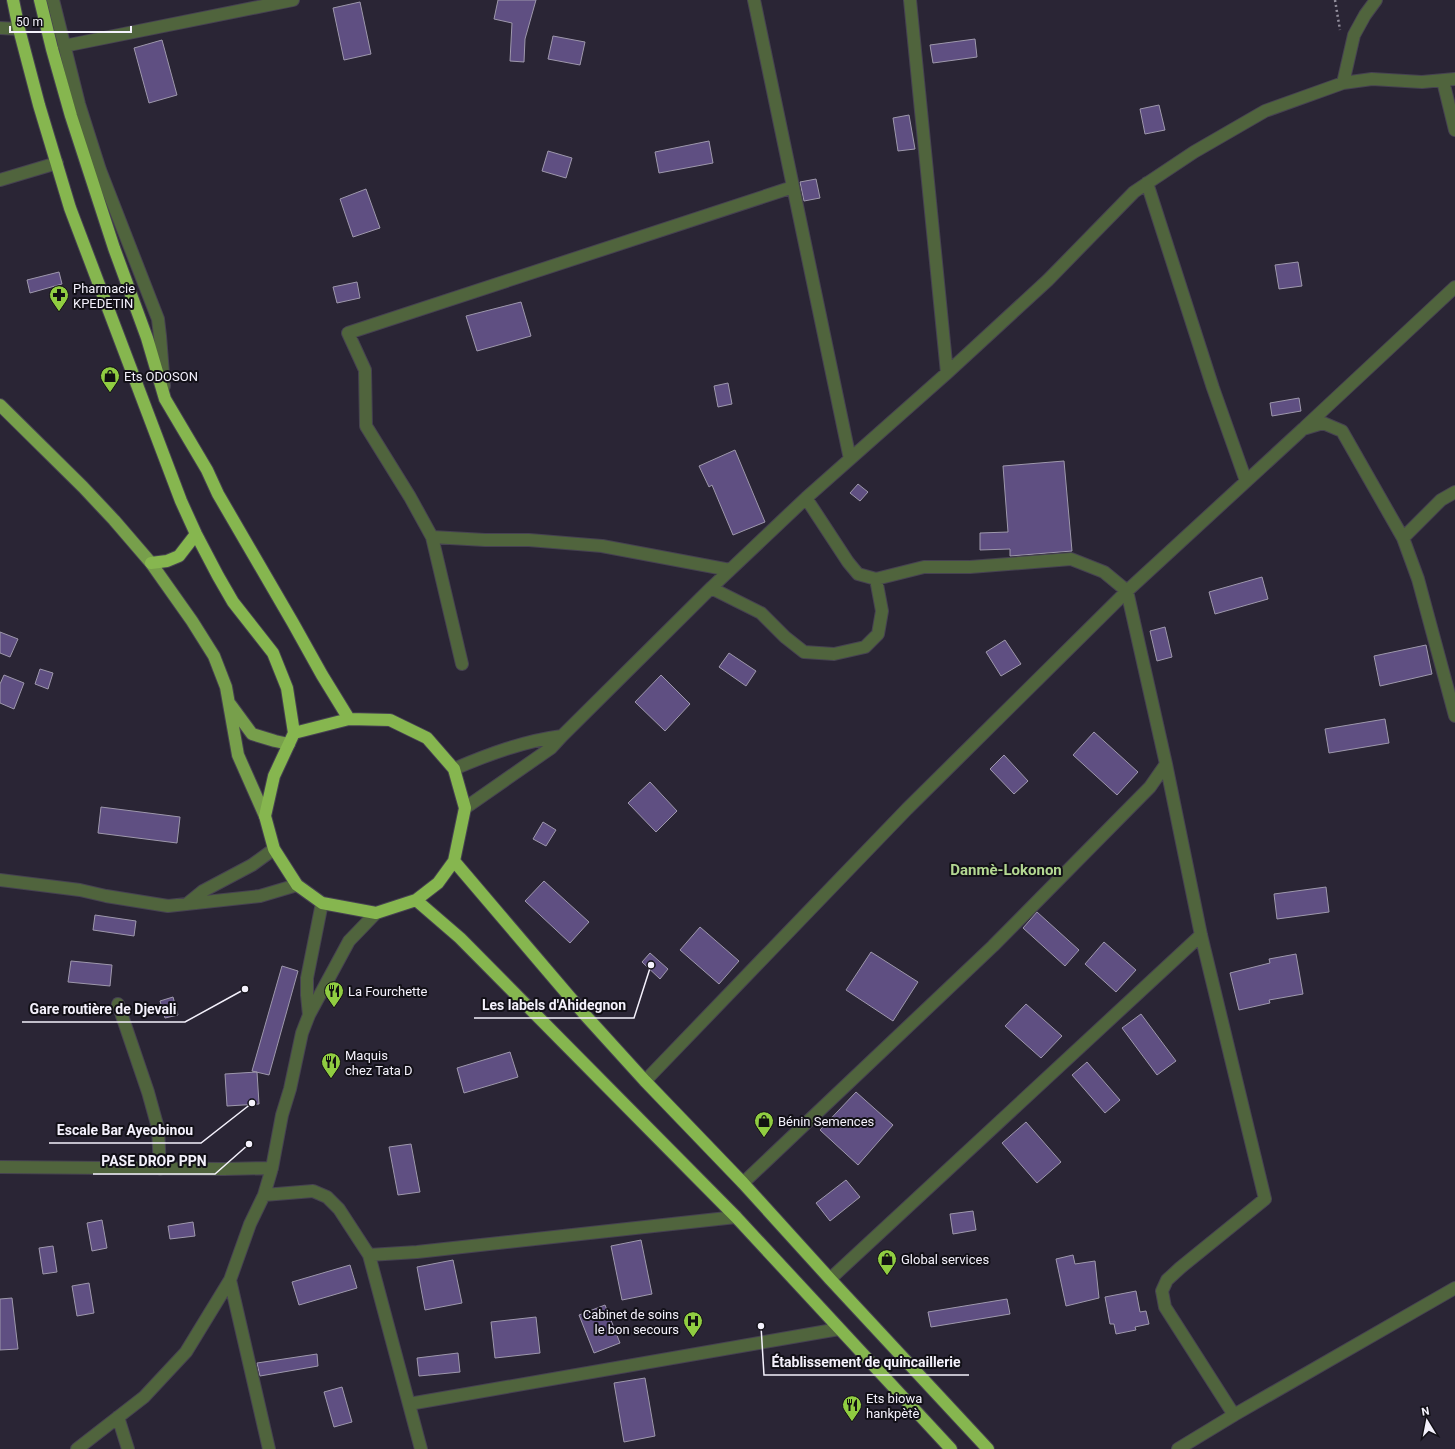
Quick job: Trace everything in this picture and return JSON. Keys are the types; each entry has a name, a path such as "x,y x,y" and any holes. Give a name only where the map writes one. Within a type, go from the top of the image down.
{"highway":[{"path":"13,0 39,105 73,215 181,502 196,534 233,602 273,653 287,688 291,738 274,776 265,816 274,849 297,885 322,903 376,913 416,900 438,883 454,861 465,808 454,768 427,738 390,720 349,719 291,738"},
{"path":"40,0 71,116 114,248 147,338 165,400 207,470 218,494 349,719"},
{"path":"151,563 167,561 179,556 196,534"},
{"path":"454,861 586,1016 743,1183 988,1449"},
{"path":"416,900 460,938 736,1217 951,1449"}],"main road":[{"path":"0,405 83,487 114,520 151,563 192,621 214,656 226,687 227,700 238,755 265,816"},
{"path":"227,700 252,734 275,741 291,738"}],"street":[{"path":"53,0 79,104 100,170 158,320 165,400"},
{"path":"64,46 292,0"},
{"path":"754,0 850,459"},
{"path":"910,0 947,373"},
{"path":"1342,83 1354,35 1365,15 1376,0"},
{"path":"0,28 19,28"},
{"path":"465,808 551,748 711,588 806,498 947,373 1048,280 1134,192 1147,183 1194,152 1265,111 1342,83 1372,79 1422,82 1449,80 1455,130"},
{"path":"0,180 57,163"},
{"path":"1147,183 1213,388 1246,481"},
{"path":"462,664 432,537 410,497 366,426 365,370 348,333 793,187"},
{"path":"645,1080 907,809 1127,591 1455,287"},
{"path":"1303,429 1323,423 1342,431 1403,538 1418,579 1455,716"},
{"path":"1403,538 1441,500 1455,492"},
{"path":"806,498 848,562 858,574 876,579 924,567 970,567 1071,559 1104,572 1127,591 1166,764 1200,935 1265,1199 1180,1268 1167,1280 1162,1291 1165,1307 1234,1415"},
{"path":"432,537 485,540 529,540 602,546 730,570"},
{"path":"711,588 761,613 785,637 804,652 834,654 865,647 878,634 882,611 876,579"},
{"path":"454,768 539,739 562,736"},
{"path":"743,1183 993,946 1150,787 1166,764"},
{"path":"187,904 203,891 252,865 274,849"},
{"path":"0,880 80,890 106,896 168,906 260,896 297,885"},
{"path":"310,1015 307,995 307,978 322,903"},
{"path":"77,1449 144,1397 186,1352 230,1280 250,1224 264,1195 272,1168 282,1115 290,1089 302,1033 349,942 376,913"},
{"path":"830,1279 1200,935"},
{"path":"118,1004 148,1092 158,1128 160,1169"},
{"path":"0,1167 160,1169 272,1168"},
{"path":"264,1195 313,1191 327,1197 339,1209 369,1255 421,1449"},
{"path":"369,1255 417,1252 736,1217"},
{"path":"230,1280 269,1449"},
{"path":"1178,1449 1234,1415 1455,1288"},
{"path":"409,1404 839,1329"},
{"path":"118,1417 128,1449"}],"building":[{"path":"498,0 536,0 525,39 524,62 510,61 512,23 494,19"},
{"path":"360,2 371,54 344,60 333,8"},
{"path":"553,36 585,42 580,65 548,59"},
{"path":"975,39 977,57 933,63 930,45"},
{"path":"162,40 177,95 149,103 134,48"},
{"path":"1159,105 1165,130 1145,134 1140,109"},
{"path":"909,115 915,149 898,151 893,118"},
{"path":"709,141 713,163 659,173 655,152"},
{"path":"548,151 572,158 566,178 542,171"},
{"path":"816,179 820,198 804,201 800,182"},
{"path":"366,189 380,228 353,237 340,199"},
{"path":"1298,262 1302,286 1279,289 1275,265"},
{"path":"59,272 62,284 30,293 27,280"},
{"path":"357,282 360,298 337,303 333,287"},
{"path":"521,302 531,336 477,351 466,316"},
{"path":"728,383 732,404 718,407 714,386"},
{"path":"1299,398 1301,411 1272,416 1270,403"},
{"path":"735,450 765,522 733,535 712,485 709,487 699,466"},
{"path":"1064,461 1072,551 1010,556 1010,549 980,550 980,533 1008,532 1003,466"},
{"path":"858,484 868,492 860,501 850,493"},
{"path":"1262,577 1268,599 1215,614 1209,592"},
{"path":"1165,627 1172,657 1157,661 1150,631"},
{"path":"0,632 18,639 10,657 0,653"},
{"path":"1005,640 1021,664 1001,676 986,652"},
{"path":"1426,645 1432,674 1380,686 1374,656"},
{"path":"729,653 756,671 746,686 719,667"},
{"path":"40,669 53,673 48,689 35,684"},
{"path":"4,675 24,683 14,709 0,703 0,684"},
{"path":"661,675 690,704 665,731 635,702"},
{"path":"1385,719 1389,743 1329,753 1325,729"},
{"path":"1094,732 1138,772 1117,795 1073,755"},
{"path":"1004,755 1028,781 1014,794 990,769"},
{"path":"650,782 677,811 656,832 628,803"},
{"path":"101,807 180,817 177,843 98,833"},
{"path":"543,822 556,830 546,846 533,839"},
{"path":"544,881 589,922 570,943 525,901"},
{"path":"1326,887 1329,912 1277,919 1274,894"},
{"path":"1037,912 1079,950 1065,966 1023,928"},
{"path":"95,915 136,921 134,936 93,930"},
{"path":"700,927 739,961 719,984 680,950"},
{"path":"1104,942 1136,970 1116,992 1085,964"},
{"path":"871,952 918,982 893,1021 846,990"},
{"path":"650,953 668,969 660,979 642,962"},
{"path":"1296,954 1303,994 1269,1000 1270,1003 1239,1010 1230,973 1270,963 1269,959"},
{"path":"71,961 112,965 110,986 68,982"},
{"path":"282,966 298,971 269,1075 252,1071"},
{"path":"173,997 178,1015 165,1018 160,1001"},
{"path":"1026,1004 1062,1036 1041,1058 1005,1026"},
{"path":"1141,1014 1176,1061 1157,1075 1122,1028"},
{"path":"510,1052 518,1077 464,1093 457,1068"},
{"path":"1087,1062 1120,1100 1105,1113 1072,1075"},
{"path":"257,1072 259,1104 227,1106 225,1074"},
{"path":"856,1092 893,1125 858,1165 820,1130"},
{"path":"1026,1122 1061,1162 1037,1183 1002,1143"},
{"path":"411,1144 420,1192 398,1195 389,1147"},
{"path":"846,1180 860,1197 830,1221 816,1203"},
{"path":"973,1211 976,1230 953,1234 950,1214"},
{"path":"102,1220 107,1248 92,1251 87,1223"},
{"path":"193,1222 195,1236 170,1239 168,1226"},
{"path":"641,1240 652,1294 622,1300 611,1246"},
{"path":"53,1246 57,1272 43,1274 39,1248"},
{"path":"1073,1255 1075,1264 1095,1261 1099,1298 1066,1306 1056,1259"},
{"path":"453,1260 462,1303 425,1310 417,1267"},
{"path":"350,1265 357,1288 299,1305 292,1282"},
{"path":"89,1283 94,1313 77,1316 72,1286"},
{"path":"1136,1291 1140,1312 1146,1311 1149,1324 1135,1327 1136,1330 1116,1334 1114,1324 1110,1324 1105,1297"},
{"path":"12,1298 18,1349 0,1350 0,1299"},
{"path":"1007,1299 1010,1314 931,1327 928,1312"},
{"path":"605,1305 620,1343 594,1353 579,1315"},
{"path":"536,1317 540,1353 495,1358 491,1322"},
{"path":"458,1353 460,1372 419,1376 417,1358"},
{"path":"317,1354 318,1366 260,1376 257,1363"},
{"path":"645,1378 655,1436 624,1442 614,1383"},
{"path":"342,1387 352,1422 334,1427 324,1392"}],"place":[{"name":"Pharmacie KPEDETIN","path":"59,312"},
{"name":"Ets ODOSON","path":"110,393"},
{"name":"Les labels d'Ahidegnon","path":"651,965"},
{"name":"Gare routière de Djevali","path":"245,989"},
{"name":"La Fourchette","path":"334,1008"},
{"name":"Maquis chez Tata D","path":"331,1079"},
{"name":"Escale Bar Ayeobinou","path":"252,1103"},
{"name":"Bénin Semences","path":"764,1138"},
{"name":"PASE DROP PPN","path":"249,1144"},
{"name":"Global services","path":"887,1276"},
{"name":"Établissement de quincaillerie","path":"761,1326"},
{"name":"Cabinet de soins le bon secours","path":"693,1338"},
{"name":"Ets biowa hankpètè","path":"852,1422"}],"district":[{"name":"Danmè-Lokonon","path":"1006,870"}]}
